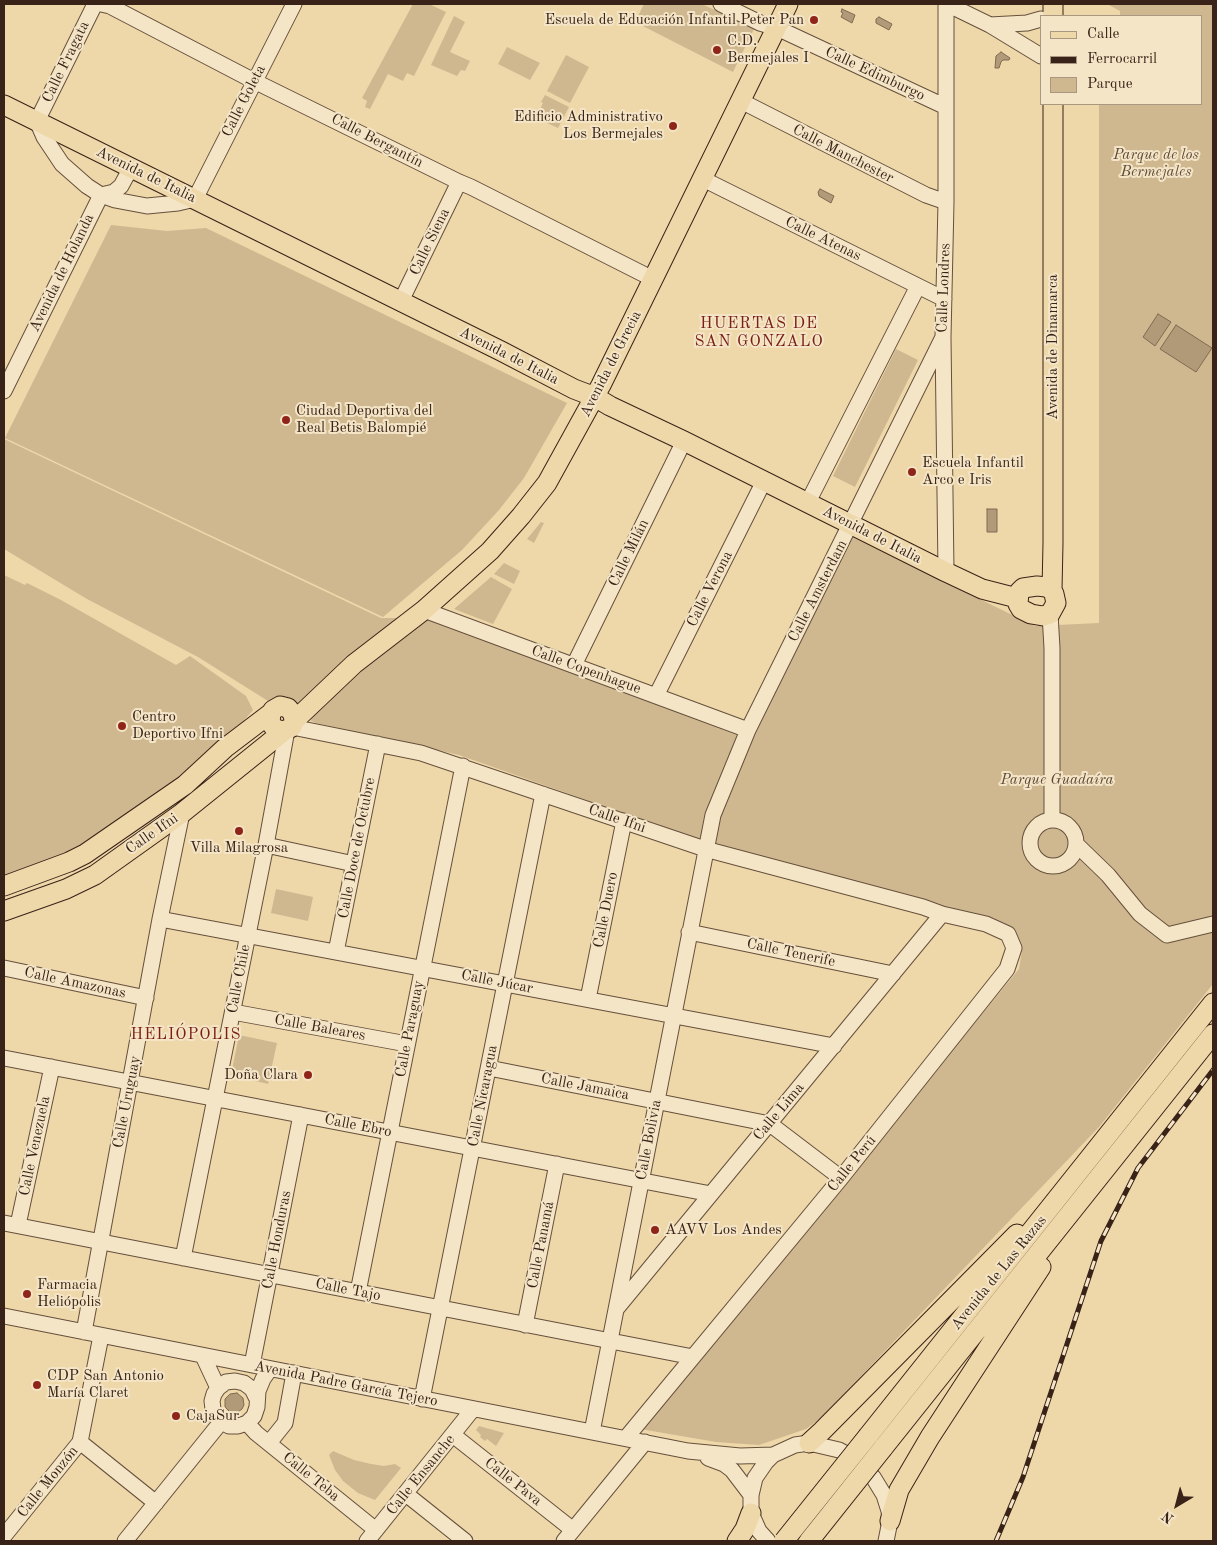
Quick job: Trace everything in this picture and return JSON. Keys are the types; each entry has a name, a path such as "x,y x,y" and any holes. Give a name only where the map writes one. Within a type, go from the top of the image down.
{"main road":[{"name":"Avenida de Grecia","path":"285,721 424,610 490,551 521,516 547,482 595,397 788,4"},
{"name":"Avenida de Italia","path":"4,105 946,572 982,589 1017,598"},
{"name":"Avenida de Dinamarca","path":"1052,105 1052,590"},
{"path":"1037,586 1052,590 1056,603 1050,614 1043,616 1026,612 1018,604 1017,598 1023,588 1037,586"},
{"name":"Calle Ifni","path":"4,911 66,889 95,875 182,813 285,721"},
{"name":"Calle Ifni","path":"4,886 70,862 86,854 185,785 225,748 285,721"},
{"name":"Avenida de Las Razas","path":"808,1541 883,1448 1097,1165 1213,1003"},
{"name":"Avenida de Las Razas","path":"784,1541 868,1436 1097,1165 1213,1034"},
{"path":"809,1443 1097,1165"},
{"path":"889,1533 899,1490 1097,1165"},
{"path":"737,1541 745,1529 751,1504"}],"street":[{"name":"Calle Fragata","path":"37,121 95,4"},
{"name":"Calle Bergantín","path":"101,4 110,6 254,81 471,187 653,279"},
{"name":"Calle Goleta","path":"194,199 294,4"},
{"name":"Calle Edimburgo","path":"721,4 946,107"},
{"path":"946,4 990,25 1040,55"},
{"name":"Calle Londres","path":"946,4 946,202 943,337 946,572"},
{"path":"990,25 1040,17"},
{"path":"1019,43 1017,36 1018,28 1040,19"},
{"name":"Calle Manchester","path":"741,101 926,196 946,202"},
{"path":"37,121 48,144 62,164 74,176 100,195 131,204 147,206 178,204 194,199"},
{"name":"Avenida de Holanda","path":"4,391 100,195 114,192 121,186 127,175 128,166"},
{"name":"Calle Atenas","path":"703,179 944,299"},
{"name":"Calle Siena","path":"401,301 459,182"},
{"path":"808,502 918,286"},
{"name":"Calle Amsterdam","path":"705,849 713,815 748,730 943,337"},
{"name":"Calle Milán","path":"574,665 684,441"},
{"name":"Calle Verona","path":"656,696 764,481"},
{"name":"Calle Copenhague","path":"424,610 748,730"},
{"path":"1050,614 1052,648 1052,819"},
{"name":"Calle Ifni","path":"285,721 420,753 705,849 924,907 942,914"},
{"name":"Calle Chile","path":"183,1258 266,845 285,721"},
{"name":"Calle Doce de Octubre","path":"336,952 378,744"},
{"name":"Calle Paraguay","path":"358,1292 463,766"},
{"name":"Calle Nicaragua","path":"422,1399 544,794"},
{"name":"Calle Uruguay","path":"84,1332 160,919 182,813"},
{"path":"1052,819 1067,824 1073,830 1077,845 1071,858 1059,865 1045,864 1039,861 1031,849 1031,835 1039,824 1052,819"},
{"name":"Calle Duero","path":"588,999 624,821"},
{"path":"266,845 354,864"},
{"path":"1077,845 1108,875 1140,914 1167,934 1213,924"},
{"name":"Calle Bolivia","path":"592,1432 705,849"},
{"name":"Calle Lima","path":"615,1311 942,914"},
{"name":"Calle Perú","path":"626,1438 840,1178 1007,970 1014,948 1008,934 986,924 942,914"},
{"name":"Calle Júcar","path":"160,919 834,1046"},
{"name":"Calle Tenerife","path":"689,932 893,974"},
{"name":"Calle Amazonas","path":"4,968 146,998"},
{"name":"Calle Baleares","path":"233,1012 407,1044"},
{"name":"Calle Ebro","path":"4,1058 711,1194"},
{"name":"Calle Venezuela","path":"11,1224 52,1067"},
{"name":"Calle Jamaica","path":"489,1068 770,1124 840,1178"},
{"name":"Calle Honduras","path":"252,1365 301,1115"},
{"name":"Calle Panamá","path":"525,1325 556,1164"},
{"name":"Calle Tajo","path":"11,1224 693,1357"},
{"name":"Avenida Padre García Tejero","path":"4,1316 688,1450 740,1456 773,1455"},
{"name":"Calle Monzón","path":"4,1536 80,1442 101,1336"},
{"path":"203,1356 218,1388"},
{"path":"256,1397 263,1379 270,1369"},
{"path":"269,1443 284,1423 294,1374"},
{"path":"226,1382 244,1383 252,1389 256,1397 257,1407 254,1416 247,1423 238,1426 229,1426 221,1422 212,1409 212,1401 218,1388 226,1382"},
{"name":"Calle Ensanche","path":"372,1536 474,1409"},
{"path":"125,1541 221,1422"},
{"name":"Calle Teba","path":"247,1423 372,1536"},
{"name":"Calle Pava","path":"453,1435 569,1536"},
{"path":"80,1442 156,1503"},
{"path":"569,1536 645,1442"},
{"path":"751,1504 752,1486 759,1471 773,1455 795,1445 809,1443 839,1450 860,1463 873,1477 884,1495 889,1511 889,1533"},
{"name":"Avenida Padre García Tejero","path":"688,1450 724,1464 732,1470 751,1504 760,1531 768,1541"},
{"path":"406,1494 464,1541"}],"green space":[{"path":"413,4 429,4 446,12 414,76 407,73 403,81 388,74 370,109 365,107 367,101 362,98"},
{"name":"C.D. Bermejales I","path":"644,4 702,4 754,29 733,72 635,22"},
{"name":"Parque Guadaíra","path":"1107,4 1213,4 1213,984 1099,1127 821,1418 806,1429 759,1445 716,1442 640,1429 1019,969 1022,950 1014,933 998,922 694,838 459,755 316,723 268,701 198,657 87,599 4,549 4,439 381,618 433,618 749,740 852,537 1035,626 1099,623 1099,105 1202,105 1202,15 1120,15 1120,11"},
{"path":"454,16 465,22 450,52 470,61 465,71 461,70 457,76 431,65"},
{"path":"507,47 540,63 530,80 498,64"},
{"path":"566,55 589,67 570,103 547,91"},
{"path":"545,95 569,107 558,128 536,118"},
{"name":"Ciudad Deportiva del Real Betis Balompié","path":"111,225 167,231 206,228 567,403 524,478 499,510 462,550 383,617 5,438"},
{"path":"896,349 918,360 855,487 833,476"},
{"path":"541,522 544,523 534,543 527,539"},
{"path":"504,563 520,571 514,584 494,574"},
{"name":"Centro Deportivo Ifni","path":"4,575 25,585 27,583 61,600 176,665 190,656 246,696 253,710 229,738 180,782 88,847 4,880"},
{"path":"491,577 512,589 493,624 454,609"},
{"path":"276,889 313,897 308,921 271,913"},
{"path":"239,1035 277,1043 268,1084 231,1075"},
{"path":"479,1426 504,1433 496,1446 487,1439 485,1441 480,1437 481,1435 476,1430"},
{"path":"333,1451 354,1460 384,1466 395,1464 401,1468 375,1500 358,1493 343,1481 335,1470 329,1455"}],"shaded area":[{"path":"842,9 855,15 852,23 841,17"},
{"path":"879,17 892,24 889,30 876,23 876,19"},
{"path":"1001,52 1010,58 1009,60 1003,60 999,68 995,68 996,56"},
{"path":"820,189 834,196 831,203 819,196 818,192"},
{"path":"1158,314 1171,322 1155,346 1143,337"},
{"path":"1176,325 1212,348 1196,372 1160,349"},
{"path":"987,509 997,509 997,532 987,532"},
{"path":"237,1393 243,1398 244,1405 238,1412 230,1412 225,1407 225,1399 230,1394"}],"railway":[{"path":"996,1541 1023,1477 1101,1241 1138,1168 1213,1070"}],"place":[{"name":"Escuela de Educación Infantil Peter Pan","path":"814,20"},
{"name":"C.D. Bermejales I","path":"717,50"},
{"name":"Edificio Administrativo Los Bermejales","path":"673,126"},
{"name":"Ciudad Deportiva del Real Betis Balompié","path":"286,420"},
{"name":"Escuela Infantil Arco e Iris","path":"912,472"},
{"name":"Centro Deportivo Ifni","path":"122,726"},
{"name":"Villa Milagrosa","path":"239,831"},
{"name":"Doña Clara","path":"308,1075"},
{"name":"AAVV Los Andes","path":"655,1230"},
{"name":"Farmacia Heliópolis","path":"27,1294"},
{"name":"CDP San Antonio María Claret","path":"37,1385"},
{"name":"CajaSur","path":"176,1416"}],"district":[{"name":"HUERTAS DE SAN GONZALO","path":"759,333"},
{"name":"HELIÓPOLIS","path":"186,1035"}],"park label":[{"name":"Parque de los Bermejales","path":"1156,164"}]}
